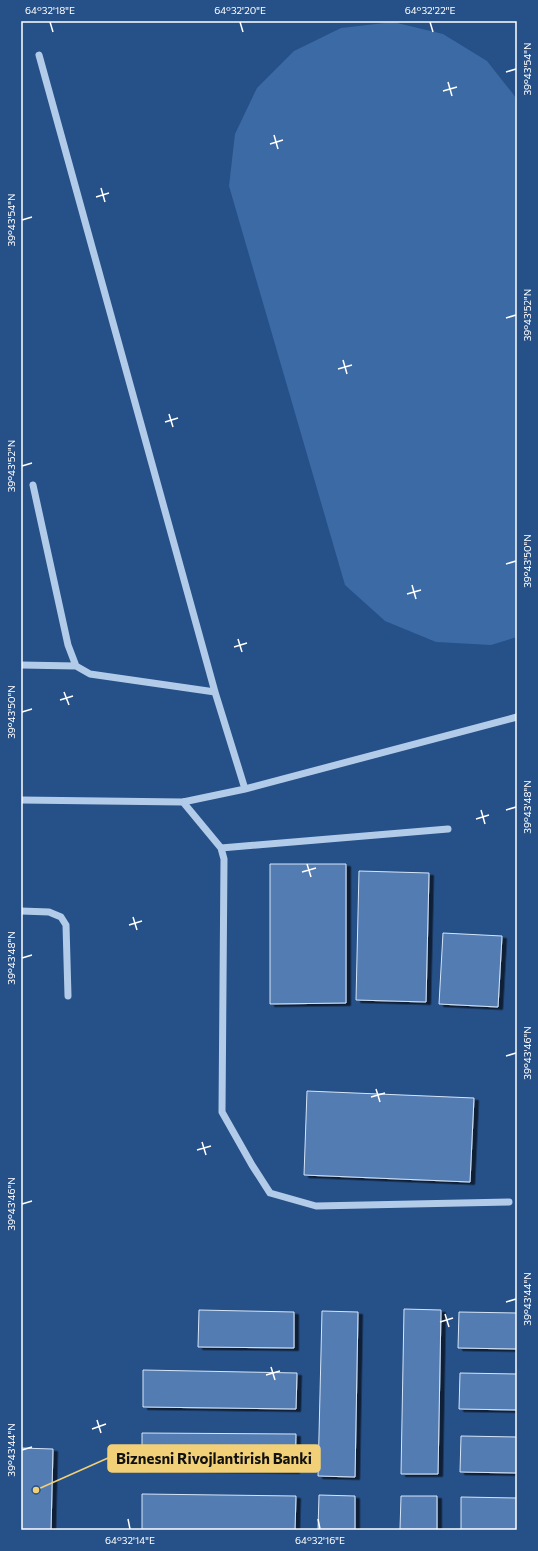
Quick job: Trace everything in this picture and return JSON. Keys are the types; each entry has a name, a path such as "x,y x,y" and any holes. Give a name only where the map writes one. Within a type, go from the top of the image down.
{"lane":[{"path":"39,55 215,692 245,789"},
{"path":"33,485 68,645 76,666"},
{"path":"21,665 76,666 90,674 215,692"},
{"path":"21,800 183,802 245,789 517,717"},
{"path":"183,802 221,848 224,859 222,1112 252,1165 270,1193 316,1206 510,1202"},
{"path":"221,848 448,829"},
{"path":"21,911 49,912 61,917 66,925 68,996"}],"shaded area":[{"path":"393,22 443,34 487,61 517,99 517,637 491,645 436,642 385,621 345,585 229,186 235,134 257,88 294,51 341,28"}],"building":[{"path":"270,864 346,864 346,1003 270,1004"},
{"path":"359,871 429,873 426,1002 356,1000"},
{"path":"443,933 502,936 498,1007 439,1004"},
{"path":"307,1091 474,1098 470,1182 304,1175"},
{"path":"404,1309 441,1310 438,1474 401,1474"},
{"path":"199,1310 294,1312 294,1348 198,1347"},
{"path":"322,1311 358,1312 355,1477 318,1476"},
{"path":"459,1312 517,1313 517,1349 458,1348"},
{"path":"143,1370 297,1373 296,1409 143,1407"},
{"path":"460,1373 517,1374 517,1410 459,1409"},
{"path":"142,1433 296,1434 295,1471 142,1469"},
{"path":"461,1436 517,1437 517,1473 460,1472"},
{"path":"21,1448 53,1449 51,1530 21,1530"},
{"path":"142,1494 296,1496 295,1530 142,1530"},
{"path":"319,1495 355,1496 355,1530 318,1530"},
{"path":"401,1496 437,1496 437,1530 400,1530"},
{"path":"461,1497 517,1498 517,1530 461,1530"}],"place":[{"name":"Biznesni Rivojlantirish Banki","path":"36,1490"}]}
